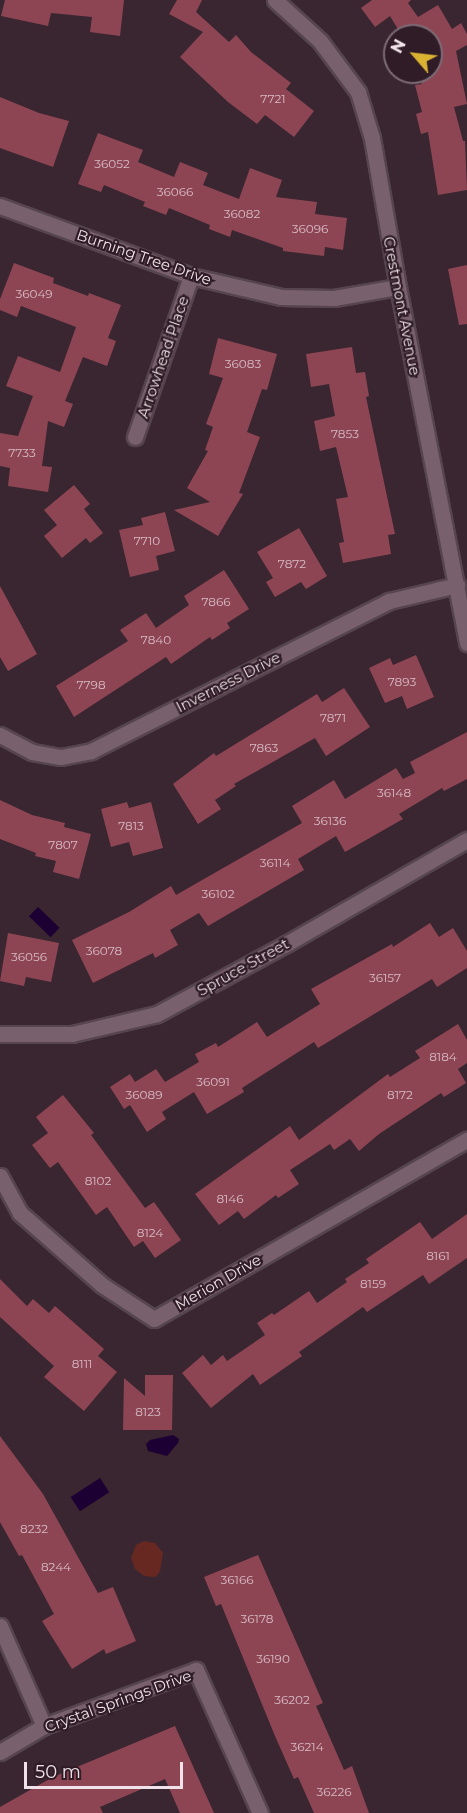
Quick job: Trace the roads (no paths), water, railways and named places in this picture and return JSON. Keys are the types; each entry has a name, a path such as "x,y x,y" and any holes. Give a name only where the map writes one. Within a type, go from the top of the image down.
{"street":[{"name":"Crestmont Avenue","path":"275,0 320,42 358,92 372,138 398,287 458,585 467,643"},
{"name":"Burning Tree Drive","path":"0,206 191,276 281,297 334,298 398,287"},
{"name":"Arrowhead Place","path":"135,437 191,276"},
{"name":"Inverness Drive","path":"0,735 32,752 61,757 91,752 389,601 458,585"},
{"name":"Spruce Street","path":"0,1034 72,1034 158,1014 286,944 467,840"},
{"name":"Merion Drive","path":"0,1176 20,1213 102,1285 154,1319 467,1140"},
{"path":"0,1626 44,1726"},
{"name":"Crystal Springs Drive","path":"0,1752 44,1726 196,1670 260,1813"}]}
